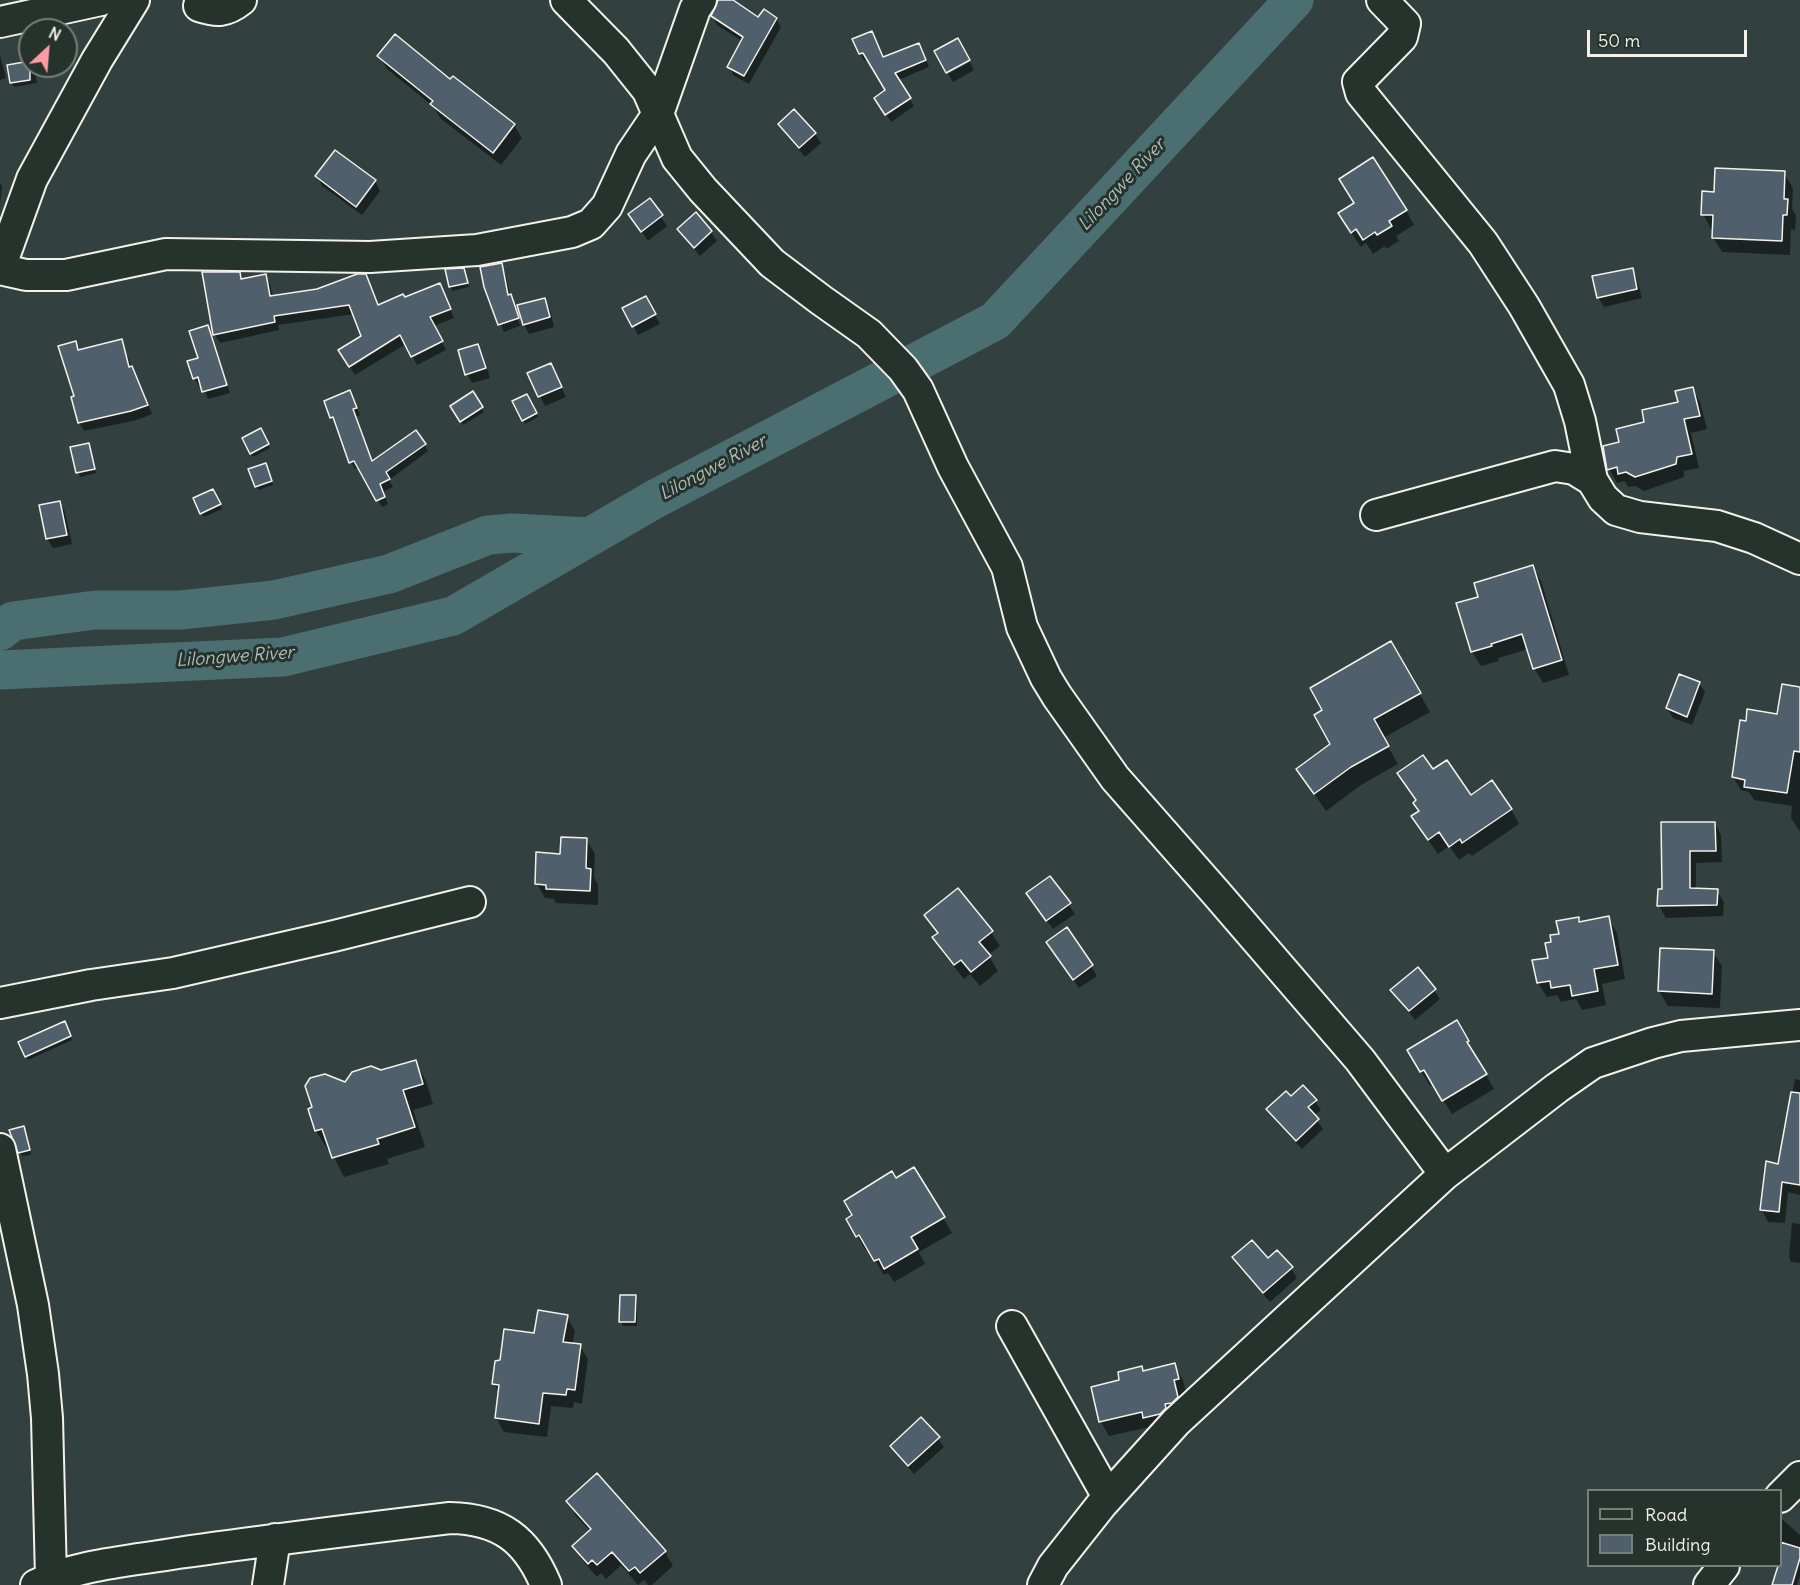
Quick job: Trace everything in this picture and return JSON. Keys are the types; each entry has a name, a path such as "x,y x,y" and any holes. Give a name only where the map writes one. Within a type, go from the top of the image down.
{"street":[{"path":"0,22 100,0"},
{"path":"134,0 97,60 32,179 0,268 26,275 66,275 166,254 370,256 477,250 572,232 591,224 607,206 631,153 658,114 695,9 701,0"},
{"path":"199,6 214,11 231,8 241,0"},
{"path":"566,0 616,51 648,91 677,158 703,190 772,262 820,300 869,334 903,369 918,390 953,467 1007,567 1022,627 1057,696 1115,778 1360,1060 1445,1174"},
{"path":"1388,6 1405,24 1402,37 1358,82 1361,93 1483,243 1524,306 1569,385 1581,421 1592,480 1603,498 1616,510 1640,517 1718,526 1754,538 1800,559"},
{"path":"1376,514 1555,466 1574,469 1592,480"},
{"path":"0,1003 92,985 173,973 470,902"},
{"path":"1043,1585 1053,1566 1108,1497 1176,1422 1445,1174 1500,1130 1593,1063 1631,1049 1681,1036 1800,1025"},
{"path":"0,1149 33,1305 43,1374 47,1418 43,1581 110,1564 275,1539 450,1518 471,1518 490,1523 508,1533 527,1550 540,1569 546,1585"},
{"path":"1012,1326 1108,1497"},
{"path":"268,1585 275,1539"},
{"path":"1709,1585 1723,1567"}],"building":[{"path":"718,0 733,0 758,17 764,9 777,18 744,76 727,67 743,37 711,16"},
{"path":"872,31 883,57 919,43 926,60 895,73 911,98 885,115 874,98 885,90 863,53 859,54 852,39"},
{"path":"395,34 450,79 453,76 515,124 493,153 430,104 433,101 377,56"},
{"path":"958,38 970,60 946,73 934,51"},
{"path":"18,63 18,78 30,78 30,80 10,83 7,65"},
{"path":"794,109 816,133 799,148 778,124"},
{"path":"335,150 376,180 356,207 315,176"},
{"path":"1373,157 1407,210 1389,221 1392,226 1377,235 1375,232 1363,240 1356,229 1351,233 1338,213 1354,203 1339,179"},
{"path":"1715,168 1785,171 1784,199 1788,199 1787,215 1783,215 1782,241 1712,238 1713,215 1701,215 1702,191 1714,192"},
{"path":"650,198 663,215 641,232 628,214"},
{"path":"696,212 712,231 694,248 677,229"},
{"path":"502,263 508,295 511,294 519,318 498,325 484,287 480,267"},
{"path":"464,268 468,283 449,287 445,269"},
{"path":"1633,268 1637,289 1597,298 1592,276"},
{"path":"202,272 240,272 241,279 266,274 270,296 317,289 357,274 366,274 378,305 403,294 405,297 440,283 451,309 430,317 443,341 411,357 400,335 349,367 338,350 361,336 349,305 274,316 275,322 213,335"},
{"path":"646,296 656,314 632,327 622,308"},
{"path":"545,298 550,317 523,325 517,305"},
{"path":"208,325 227,385 202,392 198,377 193,379 187,361 198,358 189,331"},
{"path":"122,339 129,367 132,366 148,405 78,423 71,397 74,396 58,346 76,341 78,350"},
{"path":"478,344 486,368 465,375 458,350"},
{"path":"551,363 562,387 538,397 527,373"},
{"path":"1693,387 1700,416 1684,419 1692,454 1677,457 1676,464 1635,477 1626,472 1618,474 1617,467 1607,470 1603,446 1619,442 1616,429 1644,422 1642,410 1678,402 1675,391"},
{"path":"350,390 357,408 353,409 372,461 416,430 426,444 386,472 390,479 380,484 385,497 376,501 354,461 349,463 333,417 330,418 324,401"},
{"path":"473,391 483,407 460,422 450,406"},
{"path":"527,394 537,413 522,421 512,401"},
{"path":"261,428 269,444 250,454 242,438"},
{"path":"89,443 95,469 76,473 70,447"},
{"path":"266,463 272,481 255,487 248,469"},
{"path":"213,489 221,504 200,514 193,498"},
{"path":"60,501 67,535 46,539 39,505"},
{"path":"1533,565 1562,660 1533,669 1522,634 1471,652 1456,603 1478,597 1474,583"},
{"path":"1391,641 1421,693 1374,719 1389,746 1351,767 1314,794 1296,769 1330,744 1314,715 1322,710 1310,688"},
{"path":"1679,674 1700,682 1687,717 1666,708"},
{"path":"1782,684 1800,687 1800,752 1794,751 1787,793 1744,787 1745,780 1732,777 1740,720 1746,721 1747,709 1777,714"},
{"path":"1423,755 1433,769 1447,760 1471,795 1492,780 1512,809 1462,843 1460,839 1449,847 1439,832 1428,840 1411,816 1419,811 1413,803 1416,800 1397,773"},
{"path":"1661,822 1715,822 1716,851 1690,851 1690,888 1718,889 1717,905 1657,906 1658,889 1662,889"},
{"path":"561,837 587,838 586,868 591,869 590,891 546,889 546,885 535,884 536,852 560,854"},
{"path":"1050,876 1071,903 1046,921 1026,893"},
{"path":"958,888 993,931 979,942 991,956 971,972 961,960 954,965 932,937 938,933 924,915"},
{"path":"1609,916 1618,965 1594,969 1598,991 1572,996 1570,985 1551,988 1550,981 1537,983 1532,960 1548,958 1545,943 1551,942 1550,935 1559,934 1556,921 1579,917 1579,922"},
{"path":"1067,927 1093,965 1073,980 1046,942"},
{"path":"1660,948 1714,950 1712,994 1658,991"},
{"path":"1418,967 1436,989 1409,1011 1390,990"},
{"path":"1457,1020 1469,1041 1467,1042 1487,1074 1442,1101 1424,1070 1420,1072 1407,1050"},
{"path":"65,1021 71,1036 25,1057 18,1042"},
{"path":"416,1060 423,1084 403,1090 415,1127 377,1139 379,1144 332,1158 322,1129 315,1131 308,1109 312,1107 305,1086 310,1078 325,1074 345,1082 352,1072 371,1066 381,1070"},
{"path":"1303,1085 1317,1100 1308,1107 1319,1119 1296,1141 1266,1109 1286,1091 1291,1096"},
{"path":"1791,1092 1800,1093 1800,1185 1782,1182 1779,1212 1760,1210 1766,1161 1778,1164"},
{"path":"24,1126 30,1150 18,1153 9,1130"},
{"path":"914,1167 945,1217 911,1237 918,1249 884,1269 879,1259 874,1261 859,1235 856,1237 846,1219 852,1215 844,1201 892,1171 896,1178"},
{"path":"1252,1240 1268,1258 1277,1250 1293,1267 1263,1293 1232,1257"},
{"path":"620,1295 636,1295 635,1322 619,1322"},
{"path":"538,1310 568,1315 563,1342 581,1344 575,1390 567,1389 566,1395 543,1393 539,1424 495,1418 499,1385 492,1384 495,1361 500,1360 504,1329 534,1333"},
{"path":"1175,1363 1179,1379 1174,1380 1178,1397 1172,1403 1165,1404 1166,1408 1160,1414 1143,1418 1142,1412 1099,1422 1091,1387 1119,1380 1118,1372 1142,1366 1143,1371"},
{"path":"921,1417 940,1437 908,1466 890,1446"},
{"path":"597,1473 666,1551 640,1573 635,1567 629,1571 612,1552 597,1565 592,1560 588,1564 572,1546 591,1529 566,1501"},
{"path":"1782,1543 1800,1548 1800,1558 1792,1585 1772,1585 1778,1567 1782,1567"}],"waterway":[{"name":"Lilongwe River","path":"0,670 283,657 453,616 655,499 995,321 1294,0"},
{"path":"0,631 13,621 95,610 181,610 274,600 389,574 488,535 512,533 589,537"}]}
